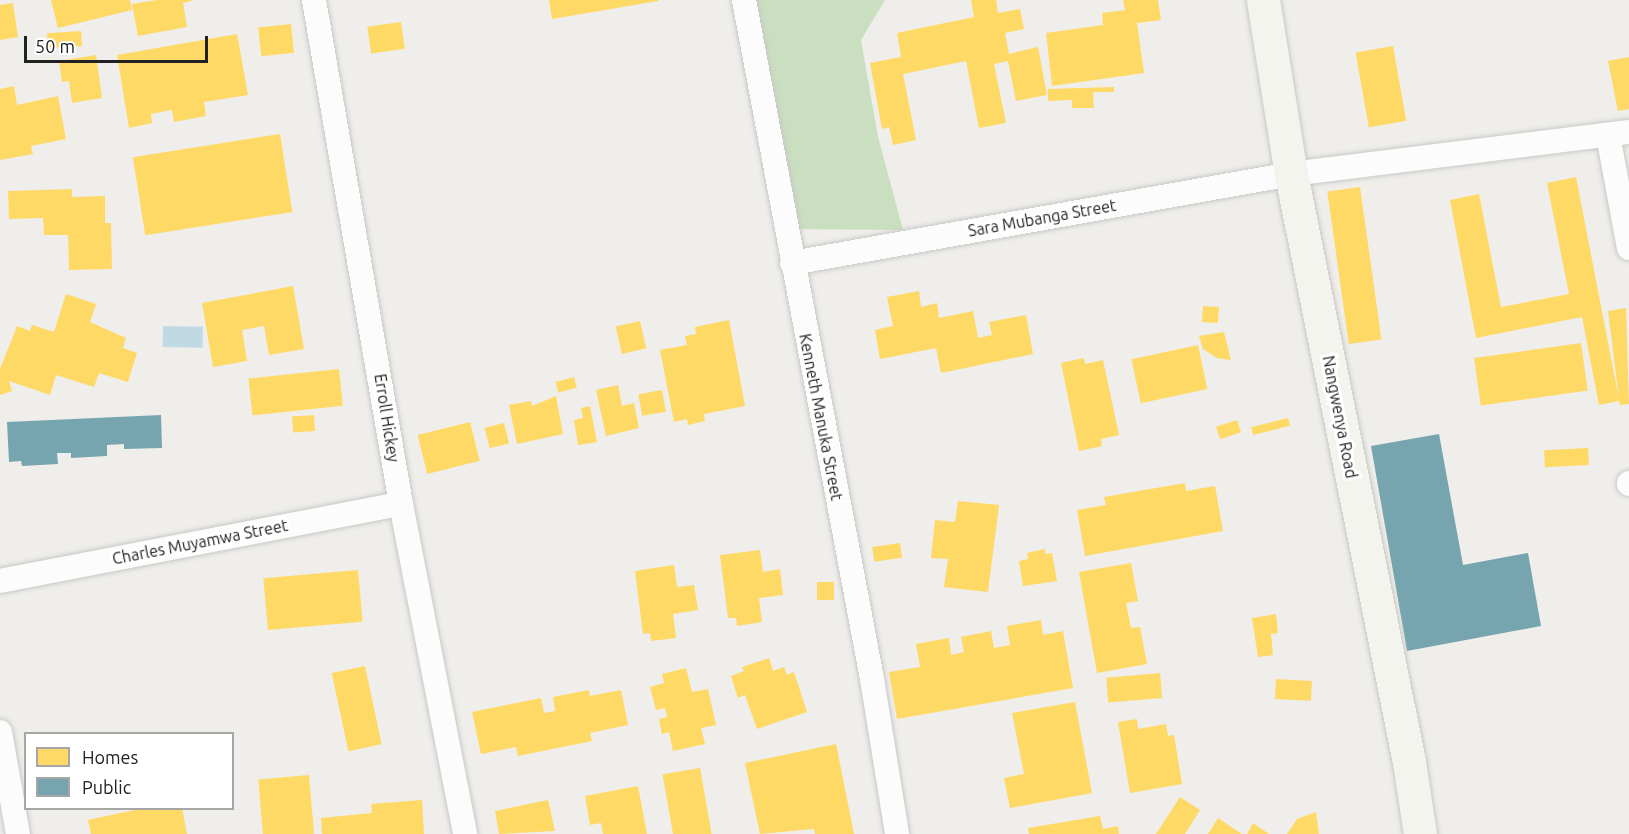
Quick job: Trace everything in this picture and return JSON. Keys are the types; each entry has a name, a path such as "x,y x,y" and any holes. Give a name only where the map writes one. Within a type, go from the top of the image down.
{"main road":[{"name":"Nangwenya Road","path":"1263,0 1291,174 1409,762 1420,834"}],"street":[{"name":"Erroll Hickey","path":"314,0 400,504 465,834"},
{"name":"Kenneth Manuka Street","path":"744,0 872,679 897,834"},
{"name":"Sara Mubanga Street","path":"792,263 1291,174 1618,133"},
{"path":"1618,133 1629,249"},
{"name":"Charles Muyamwa Street","path":"0,581 400,504"},
{"path":"1,745 18,834"}],"green space":[{"path":"748,0 885,0 861,40 878,137 903,230 788,229"}],"water":[{"path":"163,326 203,327 203,348 163,347"}],"building: Homes":[{"path":"51,0 130,0 132,10 58,28"},
{"path":"157,0 194,0 183,3 187,27 138,36 132,4"},
{"path":"549,0 658,0 658,1 552,19"},
{"path":"971,0 996,0 998,13 1020,9 1024,29 1005,33 1009,54 1038,47 1047,95 1016,101 1008,61 994,64 1006,123 979,128 966,61 903,74 916,140 893,145 889,127 882,129 870,63 901,57 897,33 974,17"},
{"path":"1123,0 1158,0 1161,20 1137,23 1144,73 1052,86 1046,33 1103,25 1102,13 1125,10"},
{"path":"13,3 18,37 0,40 0,5"},
{"path":"401,22 405,49 371,53 367,27"},
{"path":"291,24 294,53 261,56 258,27"},
{"path":"81,31 82,46 48,48 47,33"},
{"path":"237,34 248,95 204,102 206,116 174,122 172,110 151,114 152,123 129,128 117,55"},
{"path":"1393,46 1406,121 1369,127 1356,53"},
{"path":"96,55 102,98 72,103 69,81 62,82 59,61"},
{"path":"1629,57 1629,109 1618,111 1608,61"},
{"path":"14,86 17,105 58,96 66,139 31,146 33,154 0,160 0,89"},
{"path":"1114,87 1114,92 1093,92 1094,108 1072,108 1072,100 1048,101 1048,89"},
{"path":"280,134 292,212 145,235 133,157"},
{"path":"1576,177 1619,399 1608,311 1626,308 1629,404 1620,405 1619,401 1599,405 1582,317 1476,338 1450,200 1479,194 1501,307 1569,294 1547,183"},
{"path":"1360,187 1381,340 1349,344 1327,192"},
{"path":"72,189 72,197 105,196 105,223 111,223 112,269 69,270 68,235 44,235 43,218 9,219 8,191"},
{"path":"293,286 304,349 269,355 264,326 242,330 247,361 213,367 202,303"},
{"path":"919,291 921,307 937,303 939,318 973,311 978,338 992,335 989,322 1026,315 1033,354 941,373 936,348 880,359 875,330 893,326 887,297"},
{"path":"66,294 96,304 90,322 126,338 123,348 137,353 128,382 99,373 94,387 56,375 50,395 9,381 12,391 0,395 0,369 17,326 30,331 32,325 54,332"},
{"path":"1203,306 1219,307 1218,323 1202,322"},
{"path":"729,320 745,406 704,414 705,421 688,425 687,419 674,422 660,350 687,345 685,336 696,334 695,327"},
{"path":"640,321 646,348 622,354 616,327"},
{"path":"1224,332 1231,360 1217,358 1203,349 1199,336"},
{"path":"1581,343 1588,391 1481,406 1474,358"},
{"path":"1198,345 1207,389 1141,403 1131,359"},
{"path":"1084,358 1085,364 1103,360 1119,435 1101,439 1102,446 1079,451 1061,363"},
{"path":"339,369 343,406 252,415 248,379"},
{"path":"574,377 577,388 558,393 556,382"},
{"path":"618,385 622,406 634,403 639,428 606,436 596,390"},
{"path":"662,390 666,412 642,416 638,394"},
{"path":"556,396 563,434 517,444 509,405 531,401 532,406"},
{"path":"590,406 597,442 578,445 574,420 583,418 581,408"},
{"path":"314,415 315,431 293,432 292,417"},
{"path":"1288,418 1290,426 1253,435 1251,427"},
{"path":"1237,420 1241,432 1220,439 1216,427"},
{"path":"470,422 480,461 427,474 418,435"},
{"path":"504,423 509,443 490,448 485,428"},
{"path":"1588,448 1589,465 1545,467 1544,450"},
{"path":"1185,483 1186,491 1215,486 1223,531 1085,556 1077,510 1106,505 1104,497"},
{"path":"958,501 999,505 988,592 944,587 948,559 931,558 935,520 955,522"},
{"path":"900,543 902,558 874,562 872,547"},
{"path":"1045,549 1045,554 1052,553 1057,581 1023,586 1019,561 1028,559 1027,553"},
{"path":"760,550 763,572 780,569 783,595 759,598 762,622 737,626 736,618 728,618 720,555"},
{"path":"1131,563 1138,601 1126,603 1131,628 1140,627 1147,664 1097,673 1079,572"},
{"path":"674,565 677,587 694,585 698,610 673,614 676,638 651,641 650,633 643,634 635,571"},
{"path":"358,570 363,622 268,630 263,578"},
{"path":"817,582 834,582 834,600 817,600"},
{"path":"1276,614 1278,633 1271,634 1273,655 1258,657 1252,618"},
{"path":"1041,620 1043,635 1063,631 1073,688 897,719 889,672 920,667 916,644 949,638 951,655 964,652 961,637 991,631 994,648 1010,645 1007,626"},
{"path":"769,658 773,671 784,667 787,675 794,672 807,712 757,729 745,695 738,698 731,676 744,671 742,667"},
{"path":"365,666 382,744 348,751 332,673"},
{"path":"686,668 692,692 708,689 716,725 701,728 705,744 673,751 669,732 662,734 659,719 667,717 665,708 656,710 650,687 664,683 662,674"},
{"path":"1160,673 1162,698 1108,703 1106,678"},
{"path":"1276,679 1312,681 1311,701 1275,699"},
{"path":"589,690 590,696 621,690 628,725 590,733 592,741 518,756 516,747 481,754 472,712 541,698 544,713 555,711 553,697"},
{"path":"1075,702 1092,793 1010,808 1004,778 1024,774 1012,713"},
{"path":"1137,719 1138,729 1166,724 1168,736 1174,735 1182,784 1130,793 1118,722"},
{"path":"836,744 854,834 815,834 814,829 760,834 745,763"},
{"path":"700,768 712,834 673,834 663,775"},
{"path":"309,775 314,834 263,834 258,779"},
{"path":"638,786 647,834 603,834 601,823 590,825 585,796"},
{"path":"1180,797 1200,810 1185,834 1156,834"},
{"path":"422,800 424,834 322,834 321,818 372,813 371,804"},
{"path":"548,800 555,831 499,834 495,811"},
{"path":"135,810 182,810 187,834 91,834 88,820"},
{"path":"1316,812 1319,834 1287,834 1297,819"},
{"path":"1100,816 1103,829 1118,826 1119,834 1029,834 1028,828"},
{"path":"1218,818 1242,834 1208,834"},
{"path":"1253,823 1269,834 1247,834"}],"building: Public":[{"path":"161,415 162,448 124,449 124,444 107,445 107,456 71,458 71,453 57,453 58,464 22,466 21,461 9,462 7,422"},
{"path":"1439,434 1463,565 1528,553 1541,626 1407,651 1371,446"}]}
